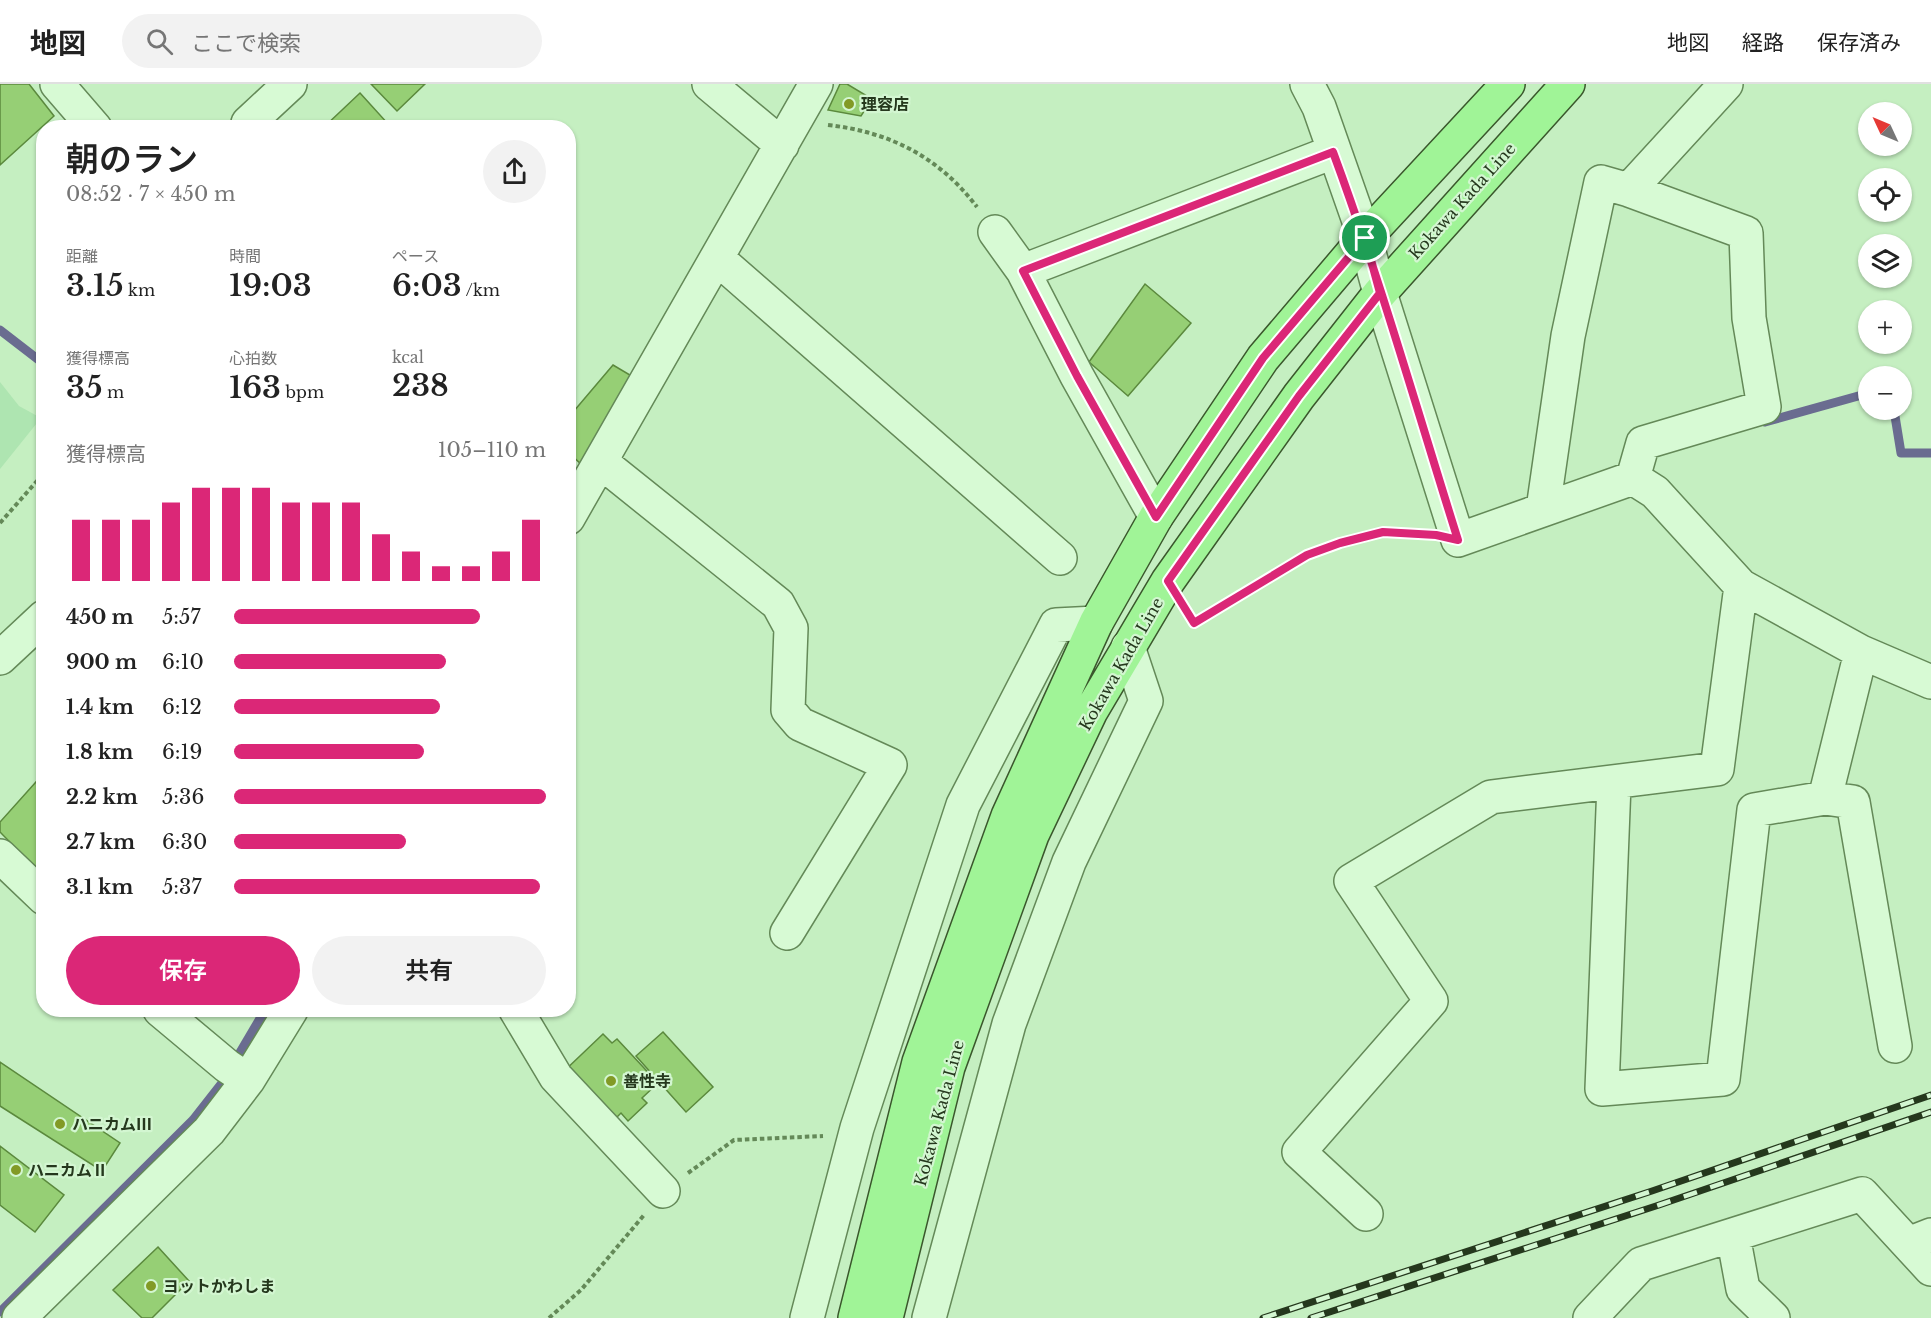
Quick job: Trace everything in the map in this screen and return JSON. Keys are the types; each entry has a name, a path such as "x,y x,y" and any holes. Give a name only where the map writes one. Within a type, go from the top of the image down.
{"main road":[{"name":"Kokawa Kada Line","path":"886,1318 948,1067 954,1007 1008,816 1096,623 1156,517 1263,358 1365,238 1508,84"},
{"name":"Kokawa Kada Line","path":"855,1318 919,1062 954,1007 1091,711 1168,581 1299,396 1380,293 1568,84"}],"street":[{"path":"57,84 88,120"},
{"path":"251,120 290,84"},
{"path":"709,84 789,133"},
{"path":"576,504 816,84"},
{"path":"1306,84 1319,107 1365,238 1380,293 1458,540 1633,478"},
{"path":"1629,190 1726,84"},
{"path":"1023,271 1333,152"},
{"path":"1543,509 1568,336 1601,182 1746,232 1749,318 1764,407 1643,443 1633,478"},
{"path":"995,232 1023,271 1077,376 1156,517"},
{"path":"718,259 1060,558"},
{"path":"601,462 778,604 791,628 788,710 800,724 890,765 787,933"},
{"path":"1633,478 1655,492 1741,586 1861,652 1931,682"},
{"path":"1366,1214 1299,1152 1431,1001 1351,881 1491,797 1614,784 1717,769 1741,586"},
{"path":"807,1318 857,1128 963,805 1056,625 1096,623"},
{"path":"0,658 36,624"},
{"path":"929,1318 1009,1024 1069,862 1146,701 1128,647"},
{"path":"1825,798 1861,652"},
{"path":"1614,784 1602,1089 1723,1079 1754,810 1825,798 1853,802 1895,1046"},
{"path":"0,856 36,890"},
{"path":"169,1017 238,1073"},
{"path":"19,1318 209,1131 238,1073 285,1017"},
{"path":"520,1017 556,1077 663,1191"},
{"path":"1590,1318 1641,1264 1862,1194 1919,1240 1931,1269"},
{"path":"1732,1235 1743,1288 1773,1318"}],"path":[{"path":"789,133 853,128 907,145 960,184 995,232"},
{"path":"0,523 36,482"},
{"path":"1168,581 1194,623 1307,555 1340,543 1383,532 1436,535 1458,540"},
{"path":"549,1318 581,1290 663,1191 734,1140 816,1137 857,1128"}],"green space":[{"path":"0,382 19,406 36,415 36,424 0,469"}],"building":[{"path":"0,84 29,84 54,116 50,120 36,120 36,132 0,165"},
{"path":"371,84 425,84 397,111"},
{"name":"理容店","path":"840,84 847,84 872,99 861,116 828,110"},
{"path":"360,93 385,120 331,120"},
{"path":"1145,284 1191,323 1128,396 1089,362"},
{"path":"613,365 635,378 582,465 576,459 576,409"},
{"path":"36,782 36,869 0,832 0,822"},
{"path":"663,1032 713,1087 686,1112 636,1056"},
{"path":"603,1034 612,1043 617,1039 658,1083 642,1098 647,1103 628,1121 621,1113 608,1126 560,1075"},
{"name":"ハニカムⅢ","path":"0,1062 120,1143 102,1171 0,1106"},
{"name":"ハニカムⅡ","path":"0,1146 64,1195 35,1232 0,1205"},
{"name":"ヨットかわしま","path":"158,1247 189,1281 152,1318 142,1318 113,1290"}],"waterway":[{"path":"0,330 36,358"},
{"path":"1765,422 1858,396"},
{"path":"1896,420 1901,453 1931,453"},
{"path":"0,1312 193,1120 222,1083 261,1017"}],"railway":[{"path":"1263,1318 1652,1191 1931,1095"},
{"path":"1311,1318 1659,1205 1931,1112"}],"place":[{"name":"理容店","path":"849,104"},
{"name":"善性寺","path":"611,1081"},
{"name":"ハニカムⅢ","path":"60,1124"},
{"name":"ハニカムⅡ","path":"16,1170"},
{"name":"ヨットかわしま","path":"151,1286"}],"route":[{"path":"1365,238 1263,358 1156,517 1077,376 1023,271 1333,152 1365,238 1380,293 1458,540 1408,532 1383,532 1340,543 1307,555 1194,623 1168,581 1299,396 1380,293 1365,238"}]}
